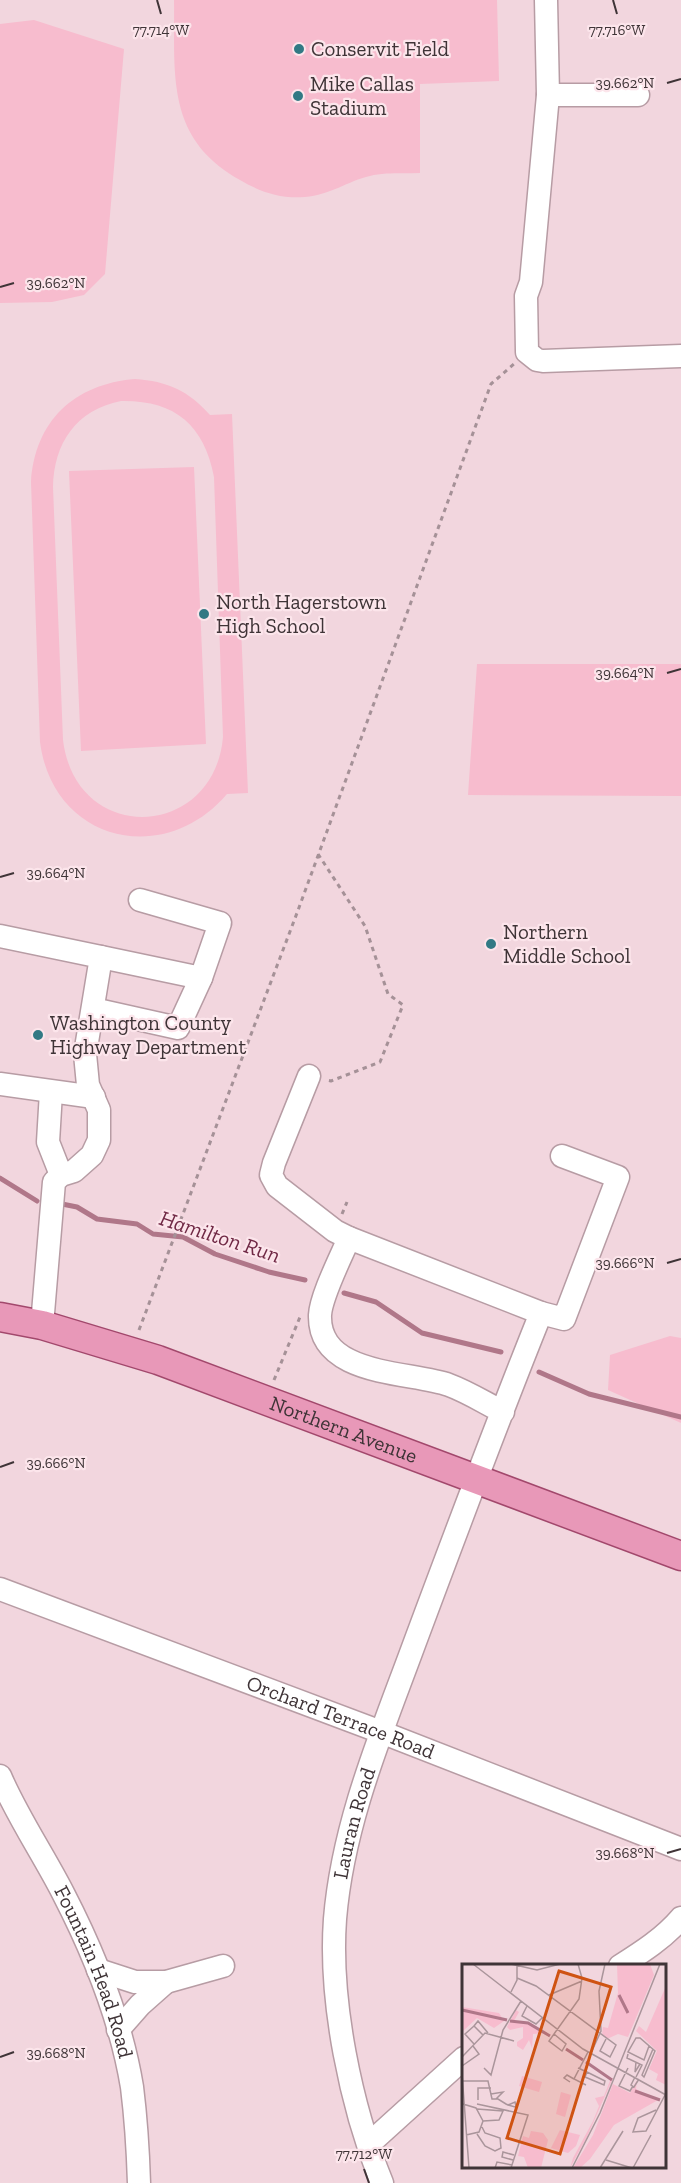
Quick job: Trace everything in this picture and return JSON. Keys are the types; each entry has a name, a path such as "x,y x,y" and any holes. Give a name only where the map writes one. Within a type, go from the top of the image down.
{"main road":[{"name":"Northern Avenue","path":"0,1317 42,1325 158,1360 681,1556"}],"street":[{"path":"546,0 548,95 531,282 526,296 527,352 537,360 543,361 681,356"},
{"path":"548,95 638,95"},
{"path":"93,1009 178,1028 201,978 220,923 140,900"},
{"path":"0,936 201,978"},
{"path":"42,1325 54,1182 62,1175 74,1171 92,1155 99,1140 99,1110 88,1084 85,1054 101,957"},
{"path":"309,1076 274,1163 272,1175 277,1186 349,1238 541,1313 564,1319 618,1177 562,1156"},
{"path":"0,1084 94,1097"},
{"path":"51,1092 48,1142 62,1175"},
{"path":"349,1238 322,1304 320,1315 322,1330 328,1343 340,1356 357,1365 449,1385 503,1412"},
{"name":"Lauran Road","path":"382,2183 354,2096 342,2035 336,1977 335,1919 352,1823 381,1732 475,1479 541,1313"},
{"name":"Orchard Terrace Road","path":"0,1588 381,1732 681,1849"},
{"name":"Fountain Head Road","path":"0,1776 63,1893 98,1970 118,2030 131,2084 138,2137 139,2183"},
{"path":"622,1964 646,1949 681,1918"},
{"path":"98,1970 135,1982 166,1982 223,1965"},
{"path":"118,2030 140,2005 166,1982"},
{"path":"369,2144 462,2060"}],"path":[{"path":"137,1333 318,854 491,384 527,352"},
{"path":"309,1076 331,1081 380,1062 402,1005 388,994 365,926 318,854"}],"shaded area":[{"name":"Mike Callas Stadium","path":"174,0 497,0 499,81 420,84 420,173 362,178 314,196 288,197 271,194 240,180 216,163 198,145 186,124 179,102 176,79"},
{"path":"34,20 124,49 105,274 84,295 52,302 0,303 0,24"},
{"path":"135,379 157,382 177,389 194,400 210,415 232,414 248,793 227,794 201,817 173,831 144,836 115,833 88,822 66,803 49,776 40,742 31,482 34,460 40,441 62,410 76,398 113,382","holes":["121,401 140,402 171,411 194,429 203,443 214,477 223,737 214,771 196,796 172,811 144,817 117,813 92,799 73,775 63,740 53,487 54,471 63,443 80,421 105,405"]},
{"path":"194,467 206,744 81,751 69,471"},
{"path":"477,664 681,664 681,796 468,795"},
{"path":"670,1336 681,1338 681,1423 608,1390 610,1355"}],"waterway":[{"name":"Hamilton Run","path":"0,1178 37,1201"},
{"name":"Hamilton Run","path":"57,1203 77,1207 97,1219 137,1224 153,1234 183,1237 215,1254 269,1272 305,1280"},
{"name":"Hamilton Run","path":"344,1293 376,1302 422,1333 501,1352"},
{"name":"Hamilton Run","path":"539,1372 589,1394 681,1417"}],"place":[{"name":"Conservit Field","path":"299,49"},
{"name":"Mike Callas Stadium","path":"298,96"},
{"name":"North Hagerstown High School","path":"204,614"},
{"name":"Northern Middle School","path":"491,944"},
{"name":"Washington County Highway Department","path":"38,1035"}]}
